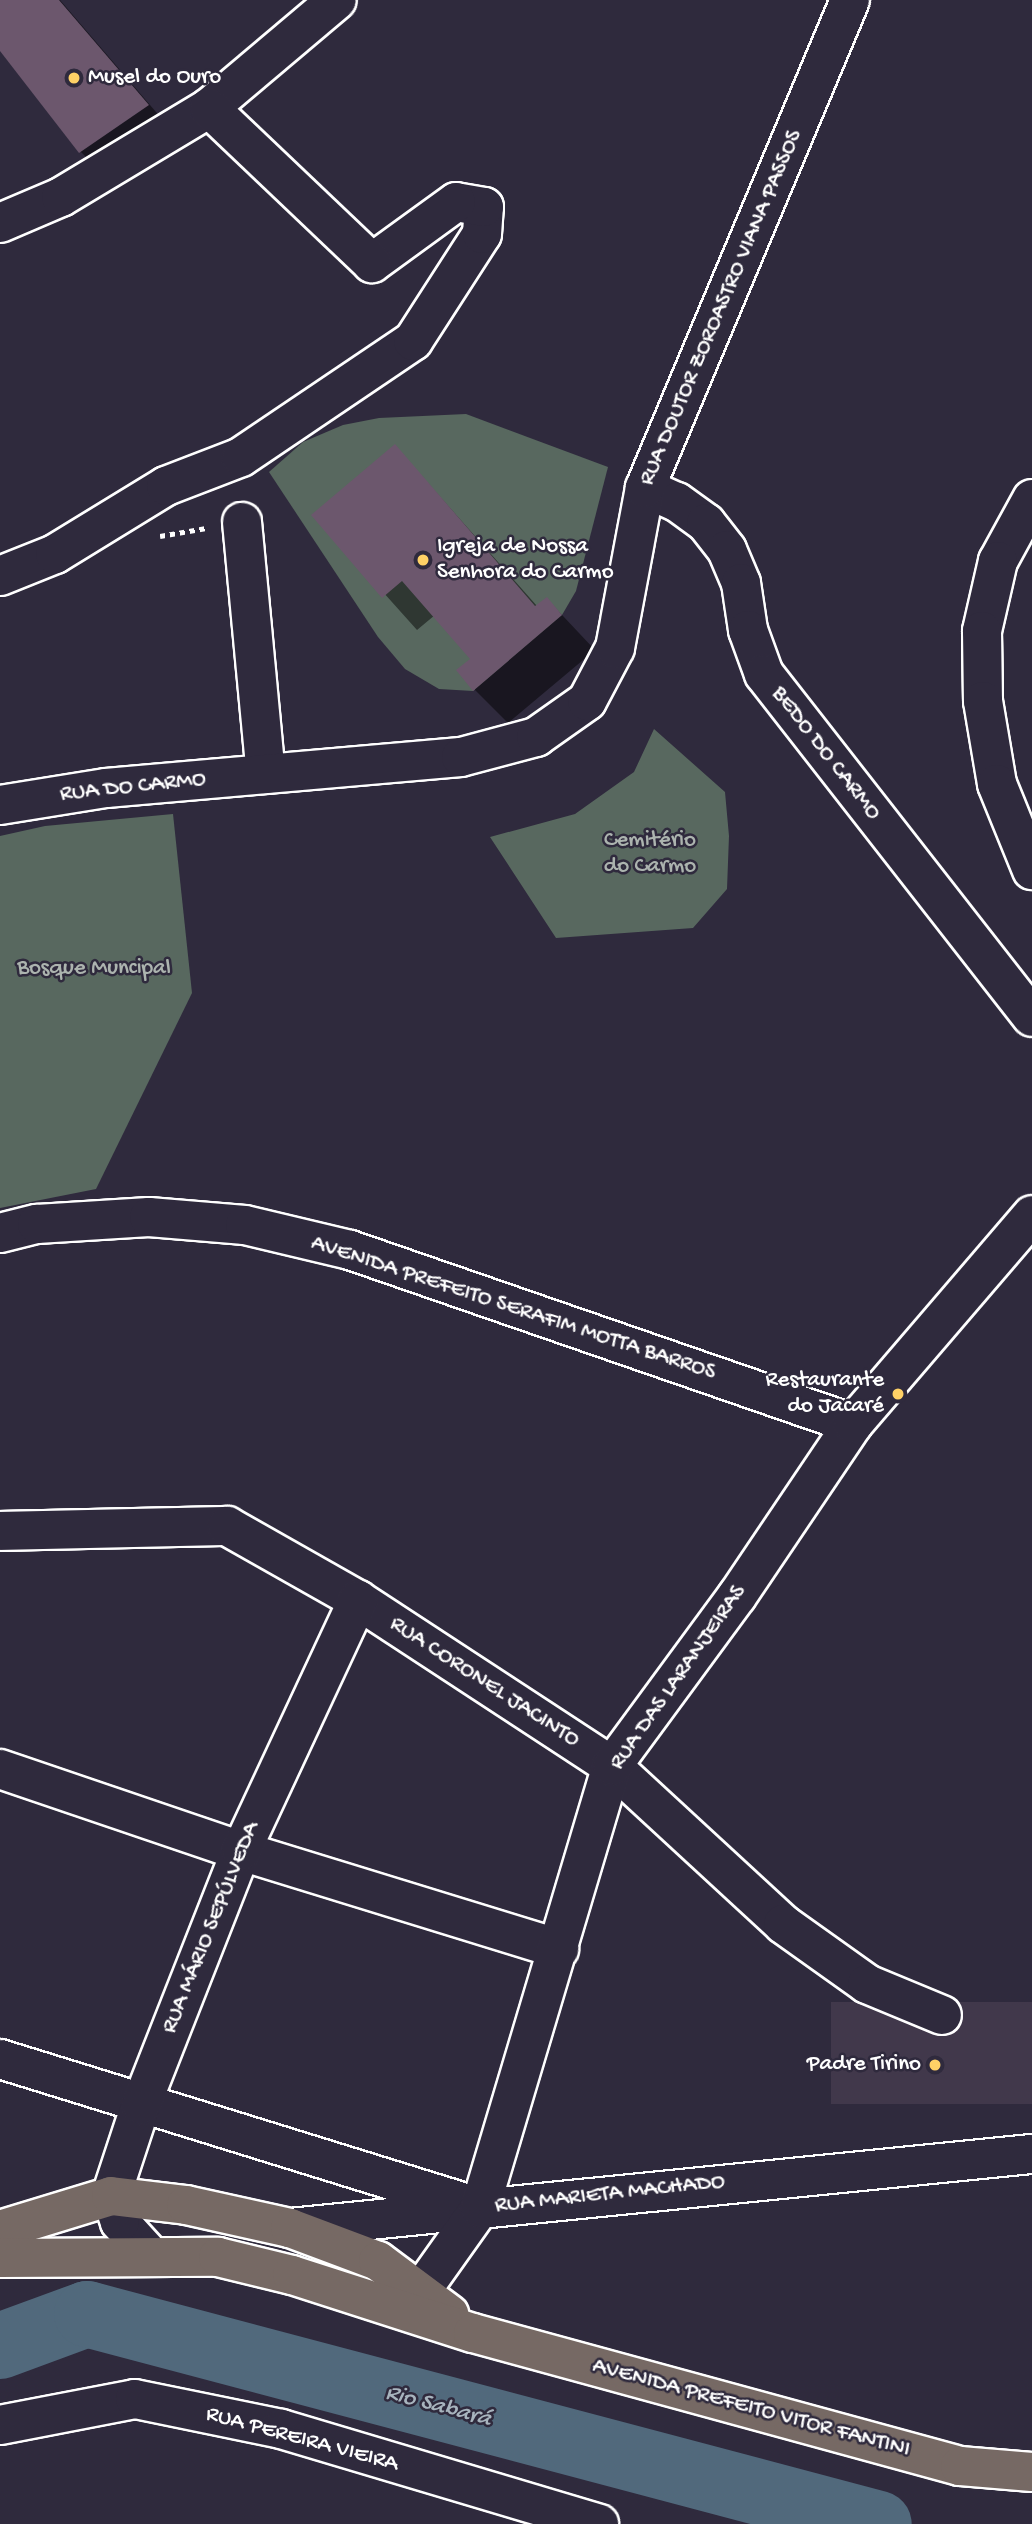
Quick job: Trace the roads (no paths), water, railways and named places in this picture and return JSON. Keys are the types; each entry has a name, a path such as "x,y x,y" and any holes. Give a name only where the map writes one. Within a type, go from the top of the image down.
{"main road":[{"name":"AVENIDA PREFEITO VITOR FANTINI","path":"0,2230 111,2196 186,2205 290,2228 378,2261 404,2298"},
{"name":"AVENIDA PREFEITO VITOR FANTINI","path":"0,2258 150,2255 218,2257 404,2298 473,2333 960,2466 1032,2472"}],"street":[{"path":"0,223 61,197 209,108 337,0"},
{"name":"RUA DOUTOR ZOROASTRO VIANA PASSOS","path":"266,774 461,757 536,737 587,701 615,648 645,488 850,0"},
{"path":"0,576 55,554 166,486 241,457 413,341 482,234 484,206 456,202 372,263 209,108"},
{"name":"BEDO DO CARMO","path":"645,488 677,502 706,523 727,550 741,583 748,630 764,674 1032,1017"},
{"path":"1032,499 998,561 982,631 983,701 997,784 1032,870"},
{"path":"242,522 266,774"},
{"name":"RUA DO CARMO","path":"0,805 106,788 266,774"},
{"name":"RUA DAS LARANJEIRAS","path":"404,2298 480,2208 612,1766 737,1596 853,1424 1032,1215"},
{"name":"AVENIDA PREFEITO SERAFIM MOTTA BARROS","path":"0,1233 37,1224 149,1217 245,1225 350,1250 853,1424"},
{"name":"RUA CORONEL JACINTO","path":"0,1531 227,1526 358,1600 612,1766 783,1924 867,1984 942,2014"},
{"name":"RUA MÁRIO SEPÚLVEDA","path":"111,2196 141,2105 241,1851 358,1600"},
{"path":"0,1769 241,1851 559,1949"},
{"name":"RUA MARIETA MACHADO","path":"0,2059 141,2105 480,2208 1032,2154"},
{"path":"111,2196 120,2222 150,2255"},
{"path":"290,2228 480,2208"},
{"name":"RUA PEREIRA VIEIRA","path":"0,2425 135,2399 281,2429 599,2524"}],"waterway":[{"name":"Rio Sabará","path":"0,2346 87,2314 879,2524"}],"place":[{"name":"Musel do Ouro","path":"74,78"},
{"name":"Igreja de Nossa Senhora do Carmo","path":"423,560"},
{"name":"Restaurante do Jacaré","path":"898,1394"},
{"name":"Padre Tirino","path":"935,2065"}],"park label":[{"name":"Cemitério do Carmo","path":"650,854"},
{"name":"Bosque Muncipal","path":"94,969"}]}
